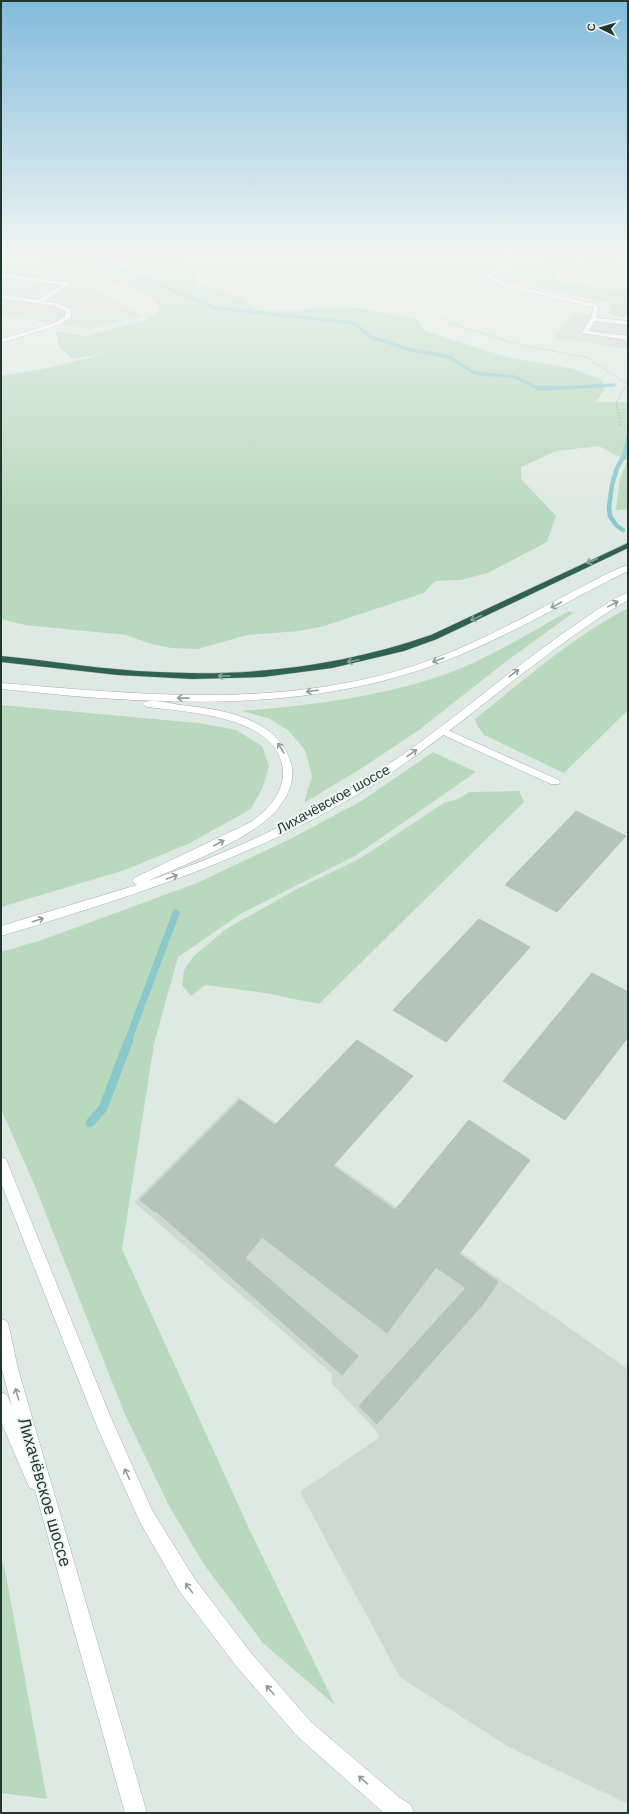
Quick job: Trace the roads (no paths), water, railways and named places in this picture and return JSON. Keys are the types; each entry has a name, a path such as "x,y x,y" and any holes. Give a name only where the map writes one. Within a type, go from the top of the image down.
{"highway":[{"path":"1,658 117,671 192,676 237,676 282,673 327,667 406,648 434,637 628,545"}],"main road":[{"path":"85,694 186,698 287,695 371,681 411,670 480,643 628,568"},
{"name":"Лихачёвское шоссе","path":"1,931 170,878 218,859 335,802 391,768 443,731 477,702 558,640 598,612 628,596"},
{"path":"1,685 85,694 232,717 262,730 278,743 286,757 289,774 285,789 277,804 258,822 212,846 95,902"},
{"path":"443,731 555,782"},
{"path":"1,1164 104,1423 146,1516 187,1585 244,1660 304,1729 392,1806 403,1813"},
{"name":"Лихачёвское шоссе","path":"1,1327 10,1369 136,1813"},
{"path":"1,1345 10,1369"},
{"path":"1,1401 54,1526"}],"waterway":[{"path":"382,341 411,350 450,357 474,373 515,377 539,389 558,388"},
{"path":"558,388 614,385"},
{"path":"538,388 558,388"},
{"path":"623,530 616,525 610,516 609,507 612,485 617,468 625,454 628,439"},
{"path":"128,1041 176,913"},
{"path":"90,1123 103,1108 129,1040"}]}
